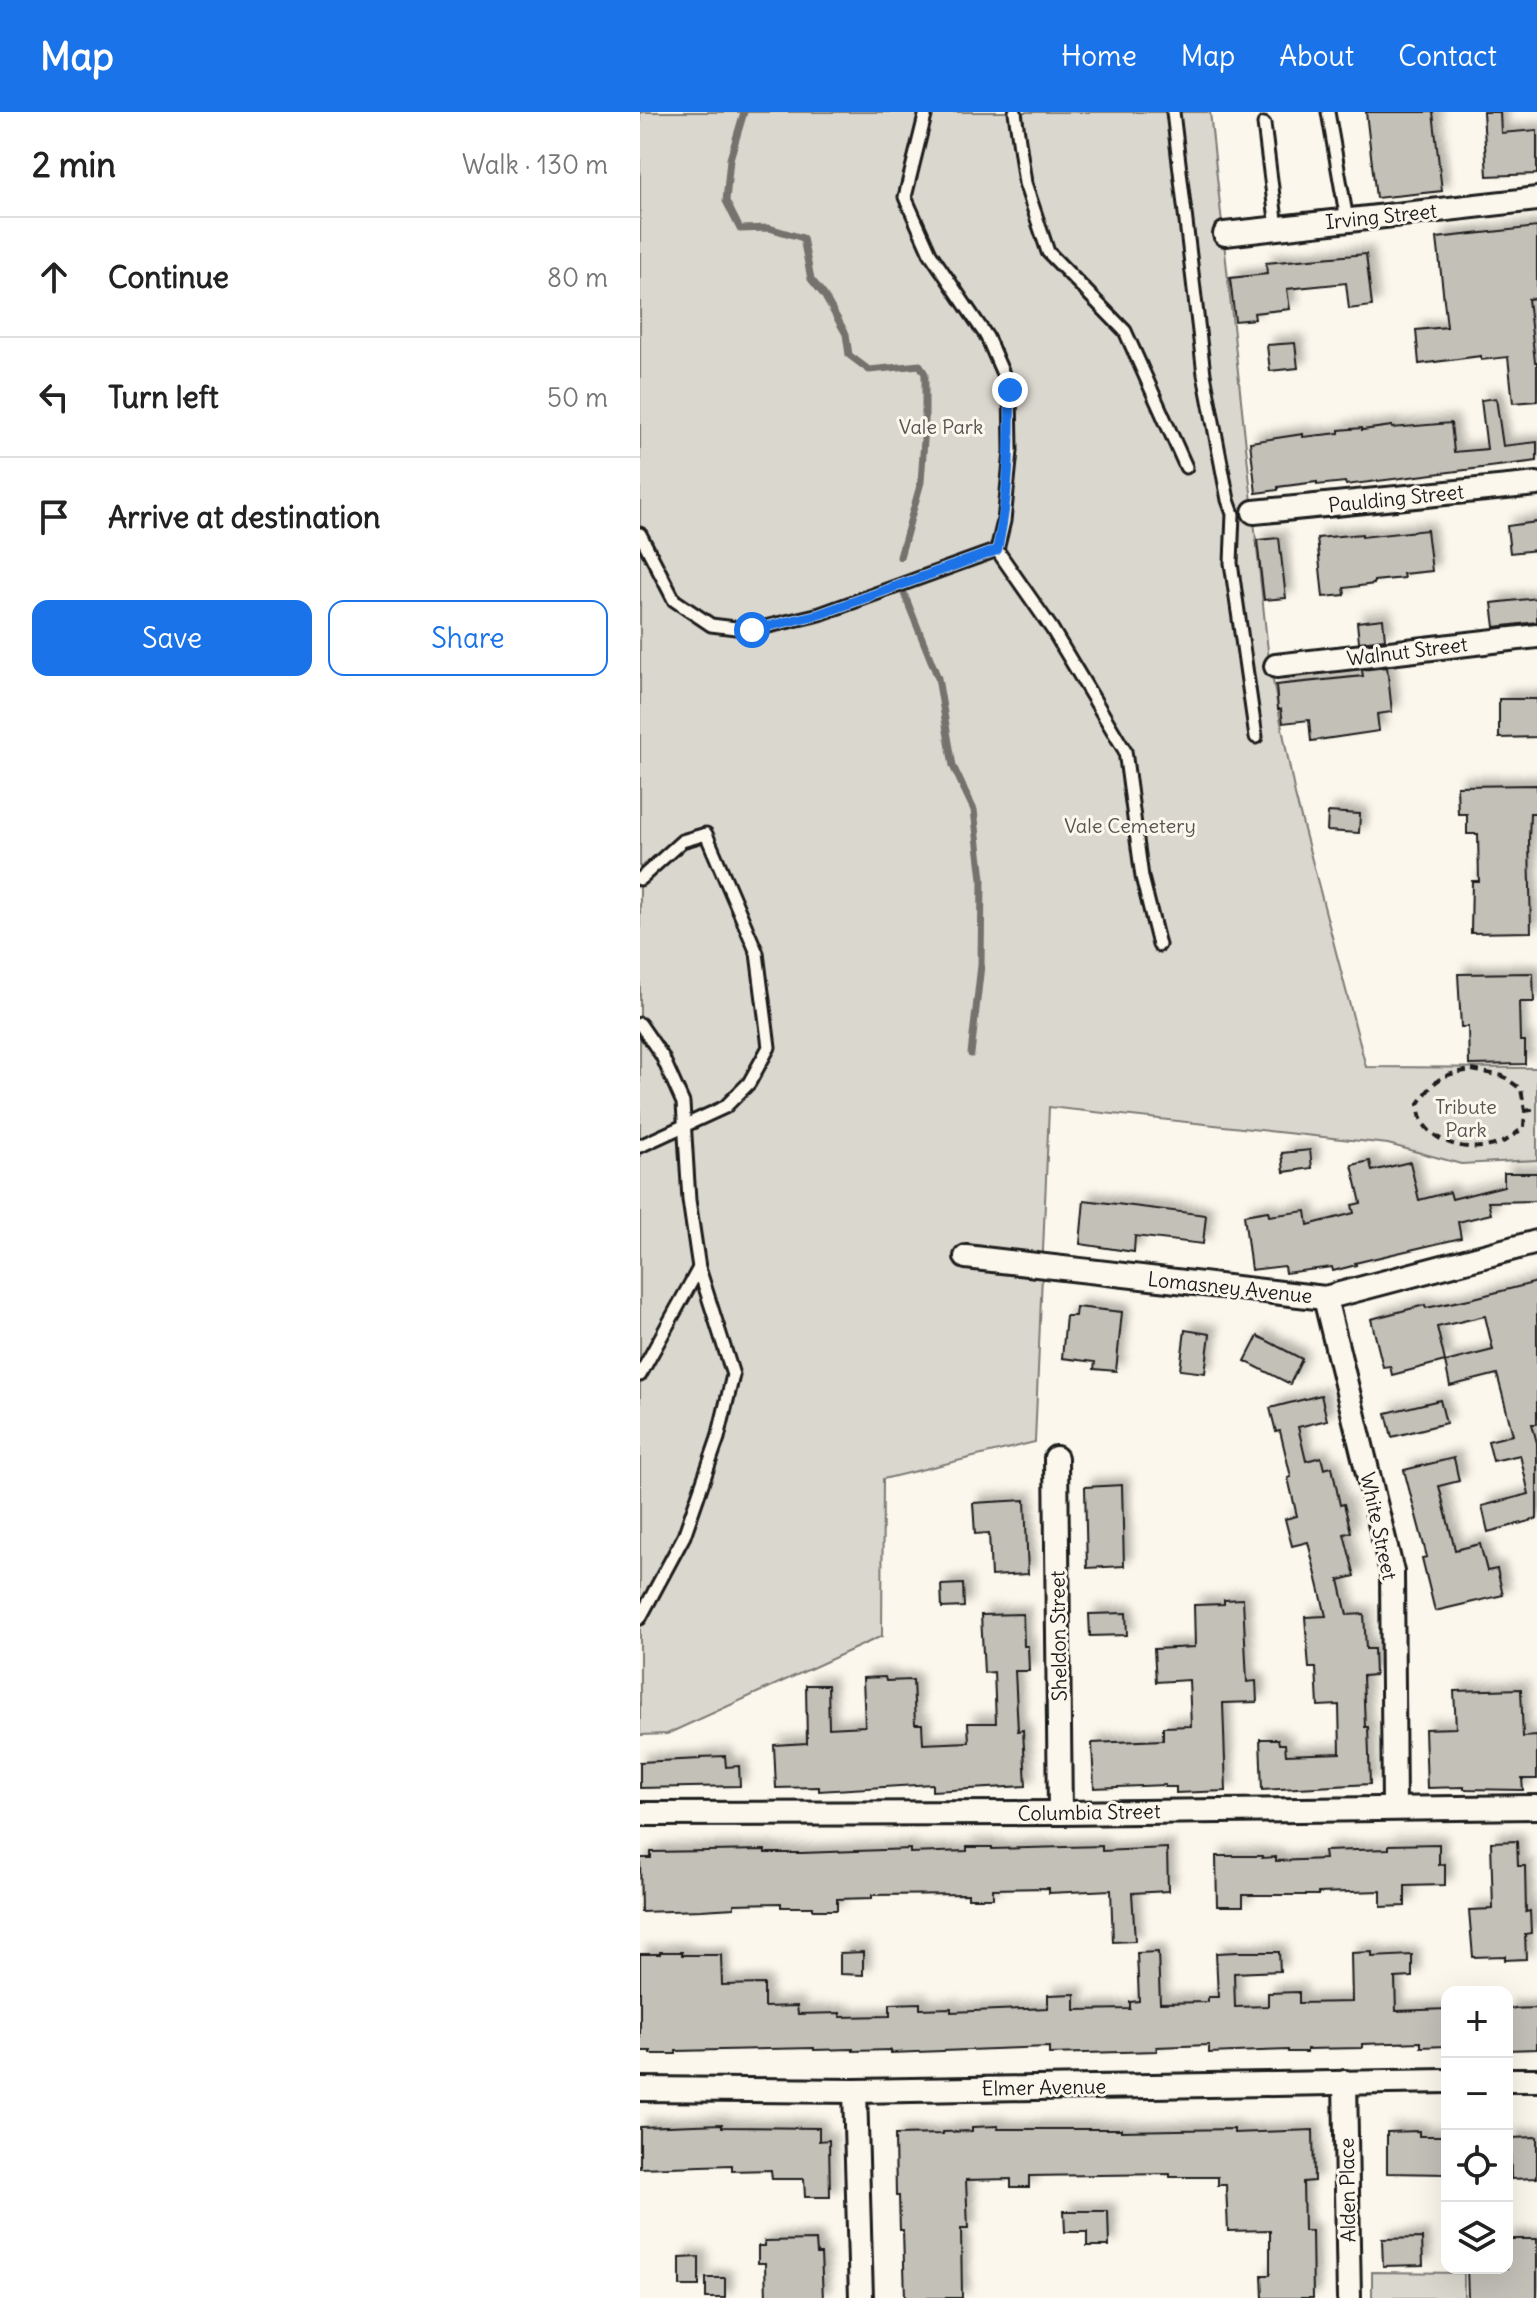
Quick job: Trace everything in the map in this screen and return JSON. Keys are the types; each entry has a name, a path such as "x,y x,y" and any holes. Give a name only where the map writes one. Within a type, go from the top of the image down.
{"street":[{"name":"Irving Street","path":"1225,234 1537,199"},
{"name":"Paulding Street","path":"1254,512 1537,484"},
{"name":"Walnut Street","path":"1276,666 1537,636"},
{"name":"Lomasney Avenue","path":"966,1257 1325,1298 1537,1242"},
{"name":"White Street","path":"1325,1298 1392,1572 1394,1807"},
{"name":"Sheldon Street","path":"1056,1458 1060,1813"},
{"name":"Columbia Street","path":"640,1814 1537,1807"},
{"path":"1513,2080 1537,2080"},
{"name":"Elmer Avenue","path":"640,2089 855,2091 1441,2081"},
{"name":"Alden Place","path":"1345,2082 1349,2298"},
{"path":"855,2091 861,2298"}],"lane":[{"path":"926,112 905,197 930,253 987,337 1010,390 1011,451 1004,521 997,550 1052,629 1125,751 1142,877 1159,945"},
{"path":"1015,112 1025,183 1048,252 1125,331 1186,467"},
{"path":"1173,112 1204,374 1233,514 1231,563 1256,737"},
{"path":"1328,112 1347,220"},
{"path":"1264,124 1277,228"},
{"path":"640,534 674,600 711,625 752,630 820,614 997,550"},
{"path":"640,879 682,841 706,834 757,953 769,1047 749,1083 725,1107 640,1146"},
{"path":"640,1024 662,1056 683,1103 689,1200 699,1268 733,1375 718,1438 684,1536 640,1618"},
{"path":"640,1375 699,1268"}],"path":[{"path":"1472,1070 1503,1076 1521,1089 1525,1111 1524,1127 1507,1140 1468,1147 1441,1141 1422,1122 1418,1105 1428,1088 1446,1074 1472,1070"},
{"path":"1525,1111 1537,1109"}],"green space":[{"path":"640,112 1210,112 1269,660 1295,795 1366,1067 1537,1068 1537,1160 1461,1164 1388,1144 1049,1107 1035,1442 883,1479 882,1636 667,1734 640,1735"},
{"path":"1372,2272 1464,2274 1464,2298 1372,2298"}],"building":[{"path":"1366,112 1433,112 1442,191 1376,198"},
{"path":"1483,112 1500,112 1501,133 1537,130 1537,174 1487,176"},
{"path":"1537,227 1537,298 1528,299 1537,362 1537,401 1513,403 1508,357 1481,360 1481,356 1419,364 1416,330 1447,327 1437,238"},
{"path":"1366,254 1372,306 1349,309 1346,283 1287,289 1290,309 1254,313 1255,319 1235,321 1230,278 1267,274 1266,263"},
{"path":"1295,343 1298,368 1270,371 1267,345"},
{"path":"1496,398 1503,446 1537,442 1537,461 1346,485 1345,482 1317,485 1317,482 1256,493 1250,442 1303,434 1303,437 1339,433 1339,430 1451,423 1454,452 1487,449 1481,400"},
{"path":"1537,522 1537,550 1510,553 1507,526"},
{"path":"1427,530 1432,571 1403,574 1404,578 1344,588 1345,595 1323,597 1317,538"},
{"path":"1279,538 1286,598 1264,600 1257,540"},
{"path":"1537,598 1537,622 1495,627 1492,603"},
{"path":"1383,619 1385,639 1359,642 1357,622"},
{"path":"1387,667 1392,712 1377,714 1379,731 1311,741 1309,720 1283,723 1276,685 1363,676 1362,670"},
{"path":"1499,699 1537,699 1537,737 1499,738"},
{"path":"1537,785 1537,813 1530,813 1531,932 1471,933 1472,881 1479,881 1478,834 1467,834 1467,814 1458,814 1457,786"},
{"path":"1328,812 1360,814 1359,833 1327,831"},
{"path":"1533,973 1534,1002 1519,1002 1520,1041 1525,1041 1525,1064 1469,1065 1468,1027 1461,1027 1458,974"},
{"path":"1310,1150 1312,1168 1284,1172 1282,1153"},
{"path":"1370,1161 1372,1171 1410,1162 1419,1200 1450,1192 1452,1199 1504,1186 1504,1173 1537,1173 1537,1201 1488,1202 1491,1214 1458,1222 1461,1238 1333,1271 1332,1267 1285,1273 1284,1266 1251,1270 1244,1215 1268,1211 1269,1216 1306,1211 1308,1225 1354,1213 1352,1205 1361,1203 1352,1165"},
{"path":"1084,1200 1206,1215 1203,1244 1135,1236 1134,1252 1080,1244"},
{"path":"1537,1282 1537,1424 1532,1424 1537,1443 1537,1519 1488,1532 1482,1506 1529,1494 1520,1455 1493,1461 1488,1441 1513,1435 1497,1374 1450,1386 1445,1362 1493,1350 1485,1316 1437,1327 1445,1361 1392,1375 1390,1366 1383,1367 1371,1319"},
{"path":"1076,1307 1122,1312 1116,1371 1094,1369 1095,1362 1062,1358 1066,1316 1075,1316"},
{"path":"1185,1330 1210,1334 1205,1373 1180,1370"},
{"path":"1258,1336 1302,1359 1290,1384 1245,1361"},
{"path":"1321,1395 1327,1420 1298,1427 1306,1461 1321,1457 1324,1469 1332,1467 1340,1505 1344,1504 1351,1532 1344,1534 1355,1576 1339,1580 1347,1615 1364,1614 1366,1649 1374,1649 1375,1675 1363,1676 1370,1784 1262,1790 1260,1739 1278,1739 1279,1744 1285,1744 1286,1755 1340,1753 1339,1705 1318,1706 1316,1668 1309,1668 1305,1617 1326,1616 1308,1542 1292,1546 1285,1519 1297,1516 1288,1478 1291,1477 1280,1431 1276,1432 1270,1408"},
{"path":"1440,1400 1446,1423 1392,1437 1386,1413"},
{"path":"1454,1458 1459,1481 1439,1486 1455,1550 1480,1544 1487,1571 1497,1569 1503,1595 1435,1611 1422,1558 1427,1557 1404,1470"},
{"path":"1122,1485 1124,1566 1087,1568 1085,1487"},
{"path":"1025,1500 1028,1574 991,1576 989,1533 975,1534 973,1503"},
{"path":"963,1584 964,1607 942,1608 941,1585"},
{"path":"1243,1599 1247,1682 1256,1681 1257,1702 1223,1703 1226,1791 1176,1793 1176,1787 1165,1785 1094,1788 1092,1743 1163,1740 1163,1727 1191,1726 1189,1680 1156,1682 1154,1649 1195,1647 1194,1605 1224,1604 1224,1600"},
{"path":"1126,1613 1127,1635 1090,1636 1089,1614"},
{"path":"1023,1614 1029,1671 1015,1671 1018,1731 1023,1730 1026,1786 932,1791 932,1784 819,1791 819,1787 776,1788 774,1745 807,1743 806,1685 828,1685 829,1728 865,1726 863,1678 885,1677 886,1681 913,1680 915,1724 922,1724 923,1744 969,1742 968,1723 996,1723 994,1672 984,1673 981,1615"},
{"path":"1521,1689 1523,1737 1537,1736 1537,1779 1522,1779 1523,1790 1427,1788 1425,1729 1456,1728 1454,1691"},
{"path":"725,1756 726,1767 739,1766 740,1786 640,1788 640,1762"},
{"path":"1517,1841 1518,1866 1525,1866 1526,1912 1530,1911 1531,1933 1525,1934 1526,1959 1473,1957 1469,1910 1493,1909 1491,1842"},
{"path":"1439,1844 1439,1865 1445,1864 1445,1885 1405,1886 1405,1906 1381,1907 1381,1891 1243,1895 1243,1906 1217,1906 1216,1856 1276,1857 1276,1861 1325,1859 1324,1851"},
{"path":"1102,1846 1102,1851 1167,1848 1168,1891 1132,1893 1135,1941 1113,1942 1111,1890 1049,1893 1049,1888 993,1889 993,1898 968,1898 968,1894 872,1895 872,1898 837,1899 837,1910 781,1907 781,1903 641,1912 640,1858 651,1858 651,1852 765,1850 765,1853 802,1853 910,1849 910,1853 967,1851 967,1847"},
{"path":"863,1952 863,1975 840,1974 840,1953"},
{"path":"1158,1952 1160,2003 1208,2002 1208,1997 1218,1997 1216,1953 1238,1952 1279,1952 1280,1971 1234,1973 1235,2007 1268,2006 1268,1993 1299,1992 1299,2003 1352,2002 1351,1953 1372,1952 1372,1957 1412,1955 1412,1977 1395,1978 1396,2011 1441,2009 1441,2046 1421,2047 1421,2042 1362,2044 1362,2048 1307,2049 1307,2052 1209,2053 1209,2045 1157,2047 1157,2051 1049,2054 1049,2047 891,2053 891,2050 814,2048 651,2054 651,2051 640,2051 640,1954 721,1955 722,1985 764,1984 764,2007 797,2006 798,2014 840,2013 840,2017 890,2016 890,2004 920,2003 920,2009 951,2008 951,2012 1048,2008 1048,1995 1075,1994 1075,2010 1130,2009 1130,2002 1139,2001 1137,1953"},
{"path":"1537,2008 1537,2049 1513,2050 1513,2009"},
{"path":"722,2124 722,2127 819,2128 819,2141 829,2140 830,2197 805,2197 804,2179 772,2179 771,2170 732,2171 732,2165 640,2168 640,2127"},
{"path":"998,2126 998,2129 1121,2131 1234,2129 1234,2133 1313,2130 1314,2181 1303,2182 1304,2231 1312,2231 1313,2298 1263,2298 1262,2275 1270,2275 1270,2230 1228,2231 1226,2185 1218,2185 1218,2177 1170,2177 1170,2174 1029,2176 1029,2187 1011,2187 1011,2179 966,2180 968,2229 961,2229 962,2298 905,2298 903,2230 900,2230 899,2196 896,2196 895,2135 943,2134 972,2131 972,2127"},
{"path":"1419,2131 1419,2136 1441,2136 1441,2174 1387,2173 1387,2132"},
{"path":"1537,2137 1537,2178 1513,2179 1513,2138"},
{"path":"1064,2211 1108,2211 1109,2246 1087,2246 1087,2232 1065,2232"},
{"path":"1422,2238 1423,2265 1383,2266 1382,2239"},
{"path":"1513,2239 1537,2239 1537,2298 1468,2298 1467,2274 1513,2274"},
{"path":"816,2240 817,2254 821,2254 823,2298 766,2298 765,2263 758,2263 758,2246 765,2246 765,2241"},
{"path":"699,2257 699,2286 680,2286 680,2258"},
{"path":"706,2278 725,2278 725,2298 706,2298"}],"waterway":[{"path":"744,112 730,159 726,201 740,229 769,228 803,238 811,279 846,334 849,355 869,370 920,365 925,374 921,482 900,557"},
{"path":"903,591 938,678 953,766 974,810 982,879 981,965 971,1054"}],"route":[{"path":"752,630 820,614 997,550 1004,521 1011,451 1010,390"}],"park label":[{"name":"Vale Park","path":"941,426"},
{"name":"Vale Cemetery","path":"1130,825"},
{"name":"Tribute Park","path":"1466,1118"}]}
